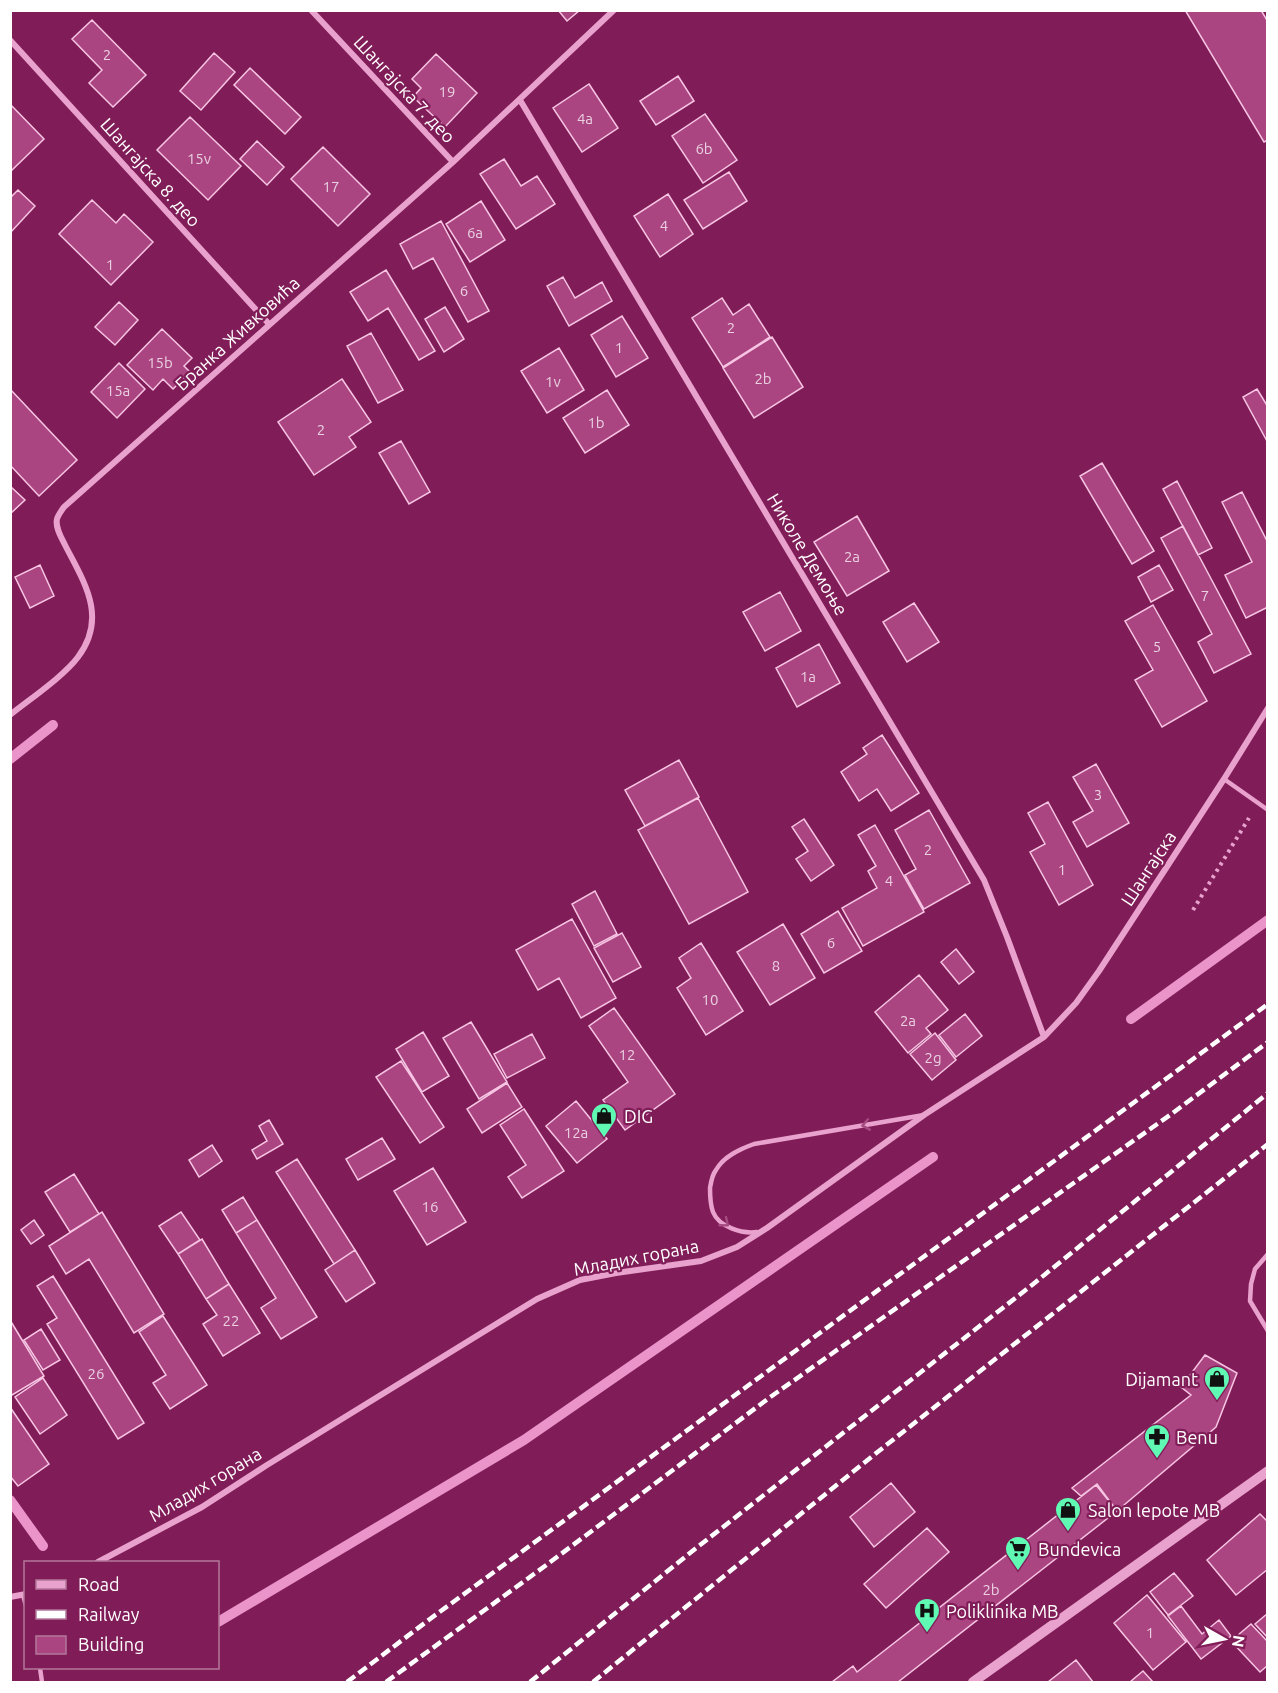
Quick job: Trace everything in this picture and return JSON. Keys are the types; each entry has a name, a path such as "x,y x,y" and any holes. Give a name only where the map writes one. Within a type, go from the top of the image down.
{"street":[{"name":"Шангајска 7. део","path":"312,10 453,162"},
{"name":"Бранка Живковића","path":"10,715 57,678 77,658 87,641 91,627 92,611 88,590 58,532 57,519 64,507 453,162 614,10"},
{"name":"Шангајска 8. део","path":"10,40 270,324"},
{"name":"Николе Демоње","path":"520,100 984,880 1008,937 1044,1037"},
{"name":"Шангајска","path":"1044,1037 1076,1003 1099,971 1268,708"},
{"name":"Младих горана","path":"102,1561 202,1507 537,1299 580,1280 701,1261 737,1247 767,1228 924,1114 1044,1037"},
{"path":"973,1683 1268,1471"},
{"path":"10,1597 24,1594"}],"lane":[{"path":"1224,779 1268,810"},
{"path":"767,1228 756,1233 744,1233 732,1229 714,1214 710,1198 711,1182 716,1170 726,1158 741,1148 754,1144 924,1114"},
{"path":"1268,1254 1255,1269 1250,1301 1268,1331"}],"path":[{"path":"1192,910 1258,803"}],"building":[{"path":"558,10 580,10 567,21"},
{"path":"1185,10 1261,10 1268,22 1268,140 1264,142"},
{"path":"92,20 146,75 113,107 89,83 102,70 72,39"},
{"path":"214,53 235,72 201,110 180,91"},
{"path":"436,54 477,93 445,127 413,97 421,88 412,79"},
{"path":"250,68 301,117 285,134 234,85"},
{"path":"678,76 694,101 656,125 640,101"},
{"path":"589,84 618,128 582,152 553,108"},
{"path":"10,104 44,139 10,172"},
{"path":"705,114 737,160 703,183 672,136"},
{"path":"190,117 241,166 208,200 157,150"},
{"path":"257,141 284,167 267,185 240,159"},
{"path":"323,147 370,194 338,226 291,179"},
{"path":"504,159 521,186 537,176 555,204 516,229 480,174"},
{"path":"729,172 747,201 703,229 684,200"},
{"path":"18,190 35,206 11,232 10,198"},
{"path":"668,194 693,234 660,257 634,216"},
{"path":"92,200 116,223 124,214 153,242 111,285 59,234"},
{"path":"481,201 505,240 470,262 446,224"},
{"path":"441,221 489,311 468,322 433,258 413,269 400,244"},
{"path":"386,270 435,351 419,360 388,308 368,321 350,292"},
{"path":"563,277 575,298 602,282 612,301 569,326 547,286"},
{"path":"722,298 733,315 749,304 770,337 723,367 692,318"},
{"path":"119,302 138,320 115,345 95,327"},
{"path":"445,307 464,339 444,352 425,319"},
{"path":"622,316 648,358 616,377 591,335"},
{"path":"162,329 192,358 184,366 190,372 173,389 163,379 153,390 127,365"},
{"path":"371,333 403,390 378,403 347,346"},
{"path":"772,337 803,387 754,418 723,368"},
{"path":"559,348 584,390 547,413 521,371"},
{"path":"119,363 145,389 117,418 91,392"},
{"path":"342,379 371,422 349,437 356,447 314,475 278,422"},
{"path":"10,389 77,460 39,496 10,465"},
{"path":"1257,389 1268,407 1268,443 1243,397"},
{"path":"607,390 629,425 585,453 563,418"},
{"path":"401,441 430,492 409,504 379,453"},
{"path":"1102,463 1154,551 1132,564 1080,476"},
{"path":"1177,481 1212,548 1198,555 1163,489"},
{"path":"10,486 25,500 10,514"},
{"path":"1242,492 1268,543 1268,607 1246,618 1225,575 1252,562 1222,502"},
{"path":"857,516 889,571 847,596 814,542"},
{"path":"1183,526 1251,654 1214,673 1198,642 1212,634 1161,538"},
{"path":"40,565 54,596 30,608 15,577"},
{"path":"1159,565 1173,590 1151,602 1138,577"},
{"path":"780,592 801,631 765,651 743,612"},
{"path":"914,603 939,642 907,662 883,622"},
{"path":"1153,605 1207,701 1162,727 1135,680 1153,670 1125,621"},
{"path":"819,644 840,683 797,707 776,668"},
{"path":"882,735 919,793 891,811 877,789 859,801 841,772 867,754 863,748"},
{"path":"679,760 699,797 645,826 625,790"},
{"path":"1096,764 1129,823 1087,847 1073,822 1093,811 1073,777"},
{"path":"698,798 748,892 689,924 638,830"},
{"path":"1048,802 1093,885 1059,905 1030,852 1045,844 1028,813"},
{"path":"929,810 970,883 924,909 905,875 916,869 895,830"},
{"path":"804,819 834,865 811,881 796,859 808,851 792,827"},
{"path":"875,825 924,912 863,946 842,908 877,888 868,871 876,866 858,835"},
{"path":"595,891 617,934 594,946 572,904"},
{"path":"838,911 862,951 824,973 801,934"},
{"path":"572,919 616,998 581,1018 559,978 538,990 516,950"},
{"path":"783,924 815,978 770,1005 737,952"},
{"path":"622,933 641,967 613,982 594,948"},
{"path":"701,943 743,1011 706,1035 677,988 691,978 679,958"},
{"path":"956,949 974,972 959,984 941,962"},
{"path":"919,975 948,1010 926,1028 931,1034 908,1053 875,1012"},
{"path":"614,1008 675,1094 625,1130 603,1100 628,1082 589,1026"},
{"path":"965,1014 982,1036 956,1057 939,1035"},
{"path":"471,1022 507,1082 479,1099 443,1038"},
{"path":"423,1032 449,1076 422,1092 396,1049"},
{"path":"935,1033 956,1060 932,1080 910,1054"},
{"path":"532,1034 545,1058 507,1078 494,1054"},
{"path":"401,1061 444,1127 420,1143 376,1077"},
{"path":"507,1083 522,1107 482,1133 467,1109"},
{"path":"576,1101 607,1139 577,1163 546,1126"},
{"path":"524,1109 564,1171 522,1198 508,1177 526,1165 500,1125"},
{"path":"269,1120 283,1144 257,1159 252,1150 267,1141 259,1126"},
{"path":"382,1138 395,1159 358,1180 346,1159"},
{"path":"212,1145 222,1161 199,1177 189,1160"},
{"path":"297,1159 355,1250 334,1264 276,1172"},
{"path":"433,1168 466,1222 427,1245 394,1191"},
{"path":"74,1174 99,1214 70,1232 45,1192"},
{"path":"243,1197 257,1220 236,1233 222,1210"},
{"path":"102,1212 164,1314 134,1333 89,1259 66,1274 49,1246"},
{"path":"181,1212 200,1240 178,1254 159,1226"},
{"path":"34,1220 44,1235 31,1244 21,1230"},
{"path":"257,1220 317,1317 281,1339 261,1308 276,1298 236,1233"},
{"path":"202,1239 229,1284 206,1299 178,1254"},
{"path":"355,1250 375,1283 346,1302 325,1270"},
{"path":"53,1276 144,1423 118,1439 47,1324 57,1318 37,1286"},
{"path":"229,1284 260,1333 223,1356 203,1324 217,1315 206,1299"},
{"path":"163,1316 207,1385 170,1409 153,1383 166,1375 139,1332"},
{"path":"10,1320 44,1376 12,1395 10,1393"},
{"path":"41,1329 60,1360 43,1370 24,1340"},
{"path":"1205,1355 1237,1373 1216,1427 1117,1511 1097,1484 1081,1496 1072,1488 1191,1395 1181,1387"},
{"path":"43,1378 67,1415 40,1434 15,1397"},
{"path":"10,1407 49,1464 18,1486 10,1476"},
{"path":"891,1483 915,1512 874,1547 850,1517"},
{"path":"1096,1485 1117,1511 898,1682 832,1682 853,1666 857,1672"},
{"path":"1260,1514 1268,1522 1268,1569 1236,1595 1207,1560"},
{"path":"927,1528 949,1552 886,1608 864,1584"},
{"path":"1174,1573 1193,1596 1168,1615 1150,1592"},
{"path":"1147,1595 1186,1642 1153,1670 1114,1623"},
{"path":"1181,1606 1202,1634 1219,1620 1231,1636 1201,1659 1168,1616"},
{"path":"1268,1613 1268,1638 1255,1624"},
{"path":"1251,1624 1268,1642 1268,1665 1260,1672 1231,1641"},
{"path":"1076,1660 1093,1682 1048,1682"},
{"path":"1143,1671 1153,1682 1130,1682"}],"waterway":[{"path":"10,759 53,725"},
{"path":"1131,1019 1268,920"},
{"path":"219,1621 524,1440 933,1157"},
{"path":"10,1500 43,1546"}],"railway":[{"path":"347,1682 1268,1004"},
{"path":"386,1682 769,1398 1170,1115 1268,1042"},
{"path":"530,1682 695,1549 1032,1285 1268,1093"},
{"path":"593,1682 875,1454 1268,1144"}],"place":[{"name":"DIG","path":"604,1139"},
{"name":"Dijamant","path":"1217,1402"},
{"name":"Benu","path":"1157,1460"},
{"name":"Salon lepote MB","path":"1068,1533"},
{"name":"Bundevica","path":"1018,1572"},
{"name":"Poliklinika MB","path":"927,1634"}]}
